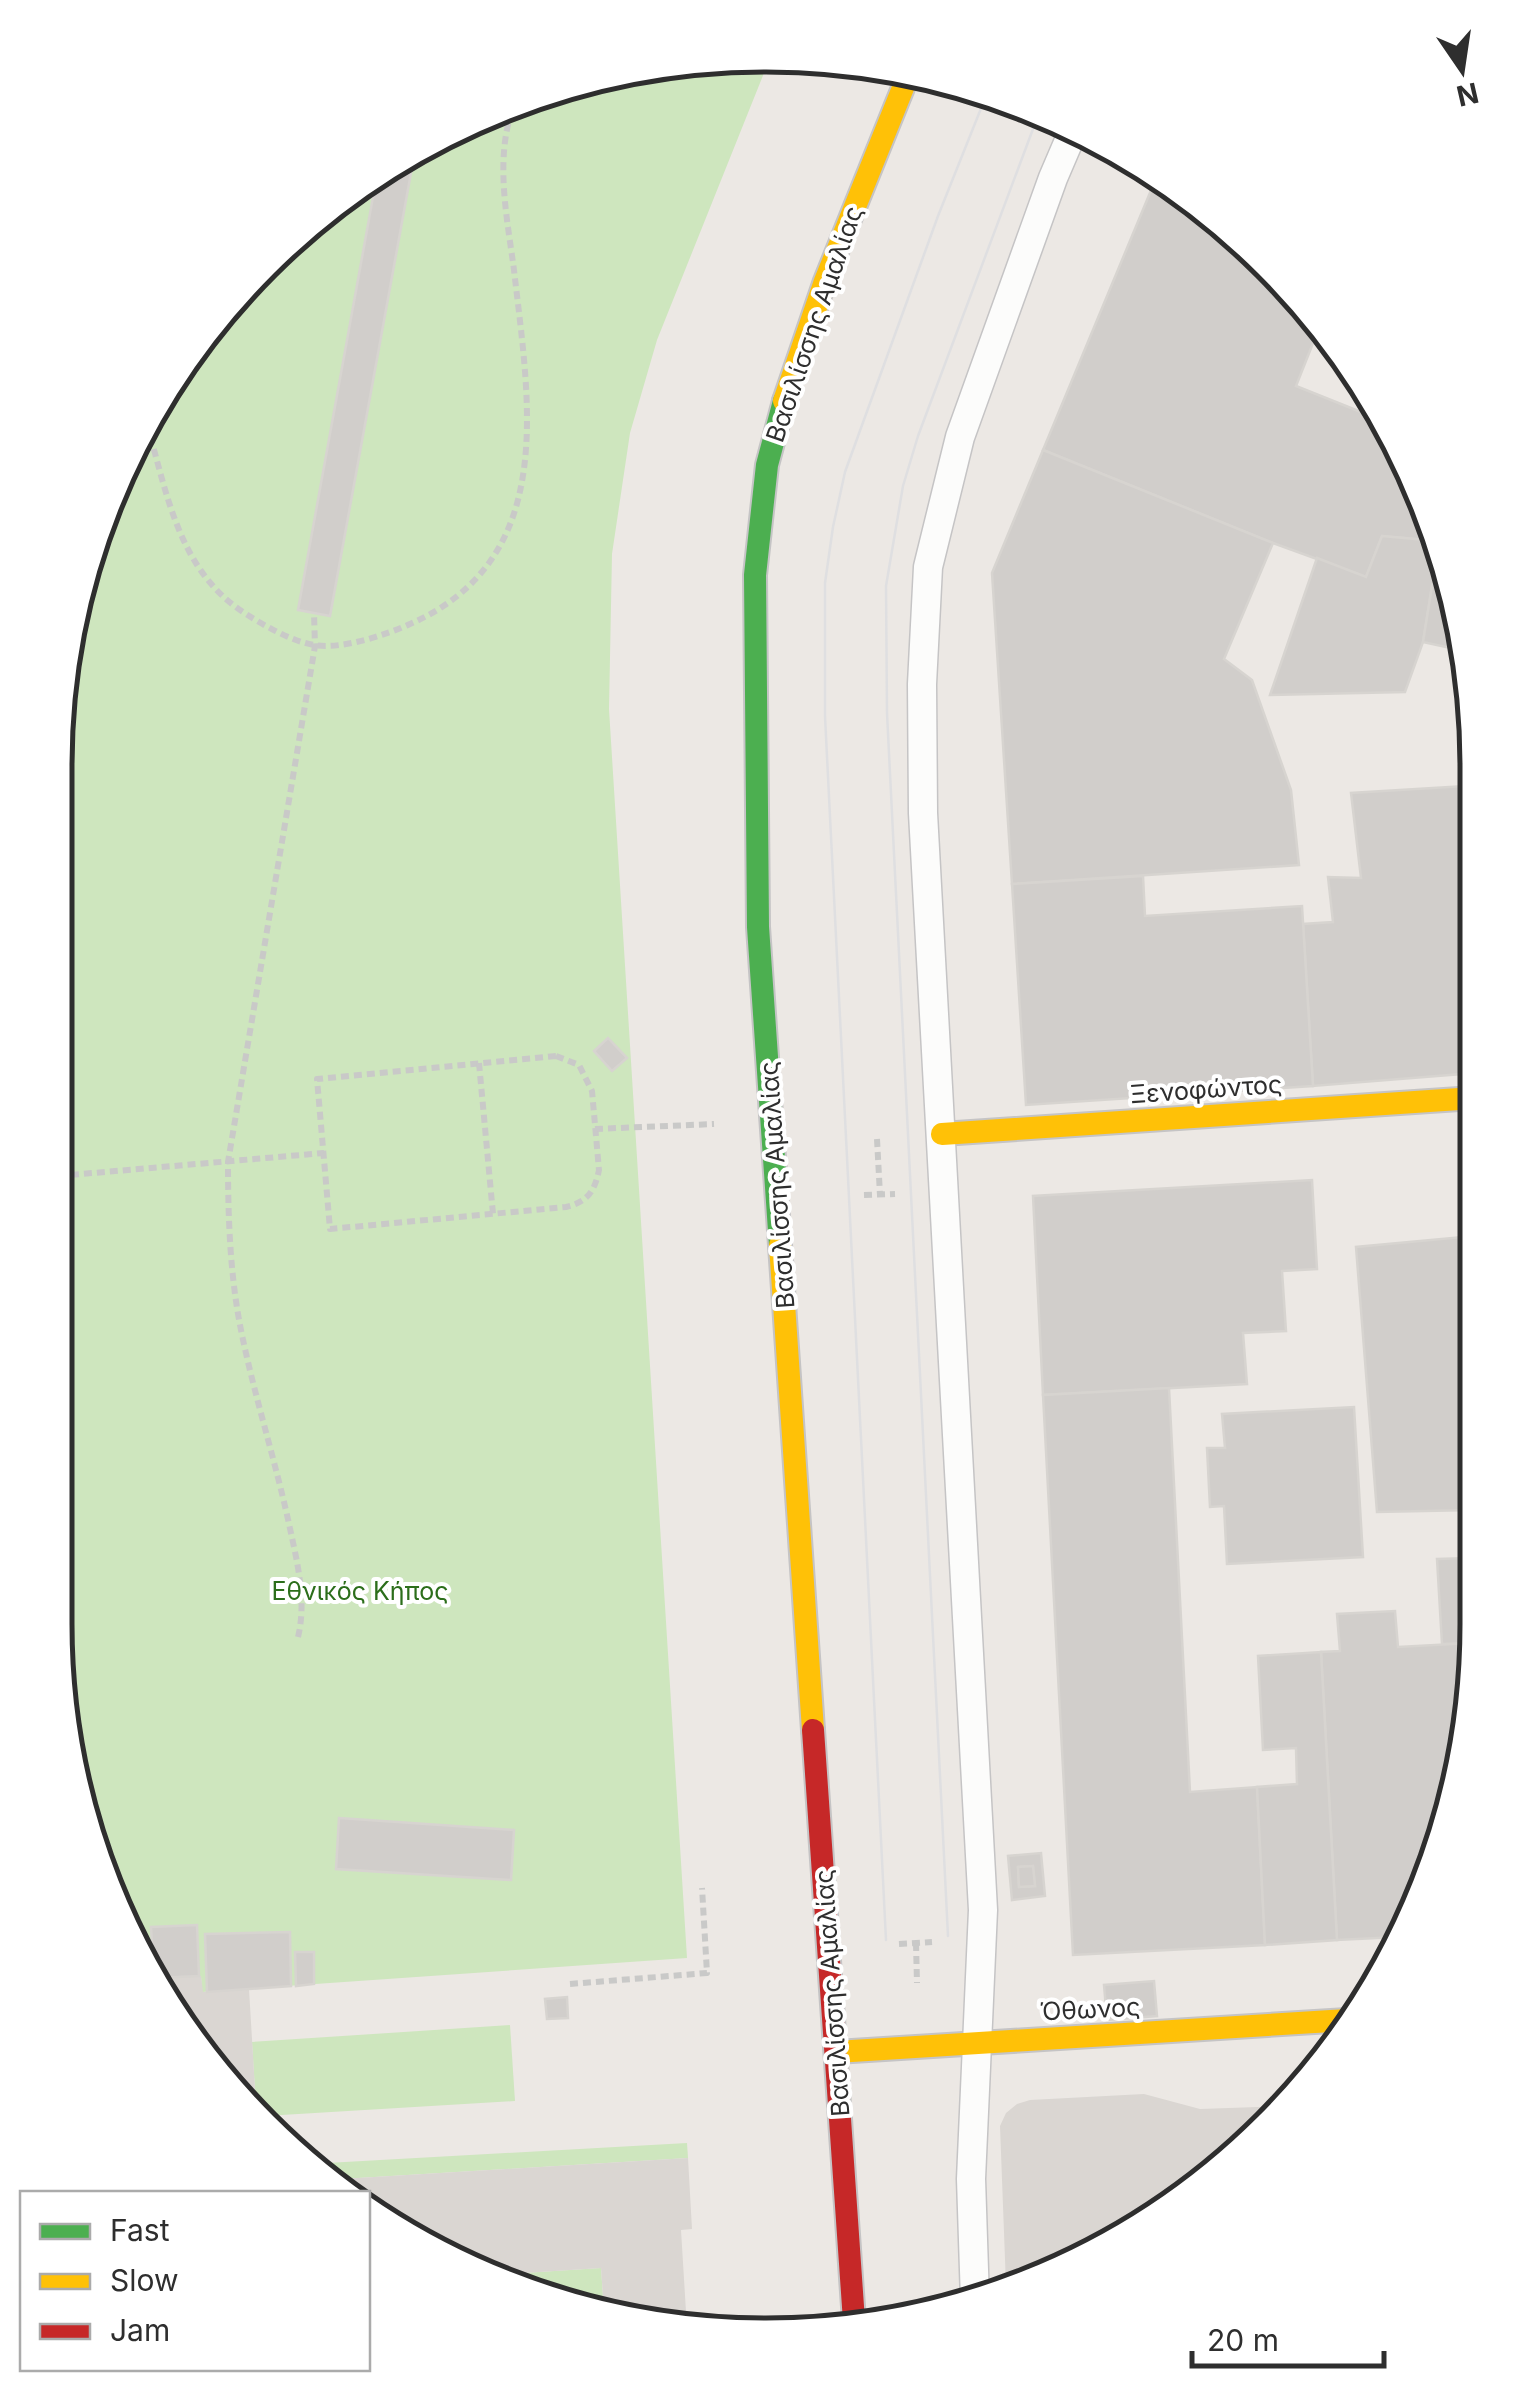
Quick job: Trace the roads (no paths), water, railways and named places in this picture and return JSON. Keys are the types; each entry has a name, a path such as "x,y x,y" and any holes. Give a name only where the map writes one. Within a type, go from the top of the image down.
{"main road":[{"name":"Βασιλίσσης Αμαλίας","path":"853,2313 758,927 755,575 760,508 770,450 788,387 904,87"},
{"name":"Ξενοφώντος","path":"942,1134 1460,1099"},
{"name":"Όθωνος","path":"836,2052 1335,2021"}],"lane":[{"path":"975,2286 971,2179 983,1910 923,813 922,684 928,567 960,437 1068,142"}],"tram line":[{"path":"886,1940 825,716 825,583 845,472 982,107"},
{"path":"948,1936 887,713 886,586 903,486 918,436 1034,126"}],"park label":[{"name":"Εθνικός Κήπος","path":"360,1591"}]}
